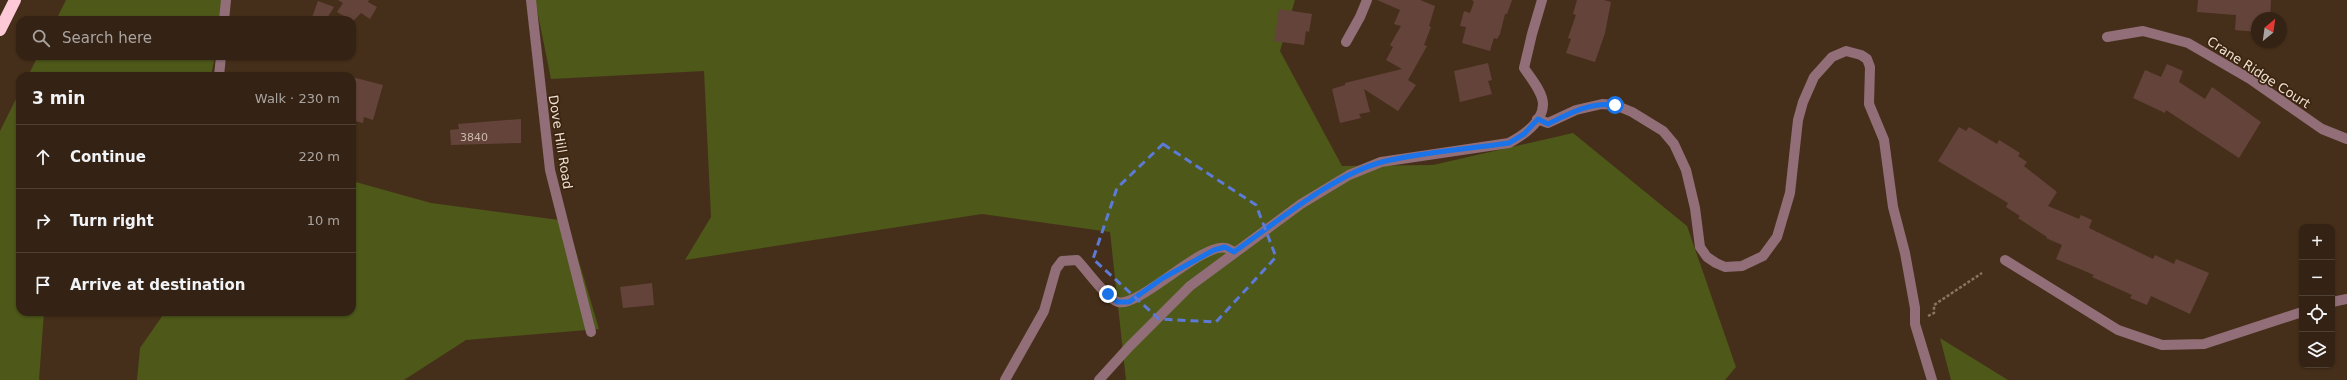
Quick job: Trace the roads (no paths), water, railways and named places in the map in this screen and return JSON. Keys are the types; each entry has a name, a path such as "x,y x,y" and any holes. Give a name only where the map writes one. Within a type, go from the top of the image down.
{"highway":[{"path":"0,30 15,0"}],"street":[{"path":"224,16 226,0"},
{"name":"Dove Hill Road","path":"531,0 550,170 591,332"},
{"path":"1346,42 1360,17 1367,0"},
{"path":"1099,380 1129,347 1190,286 1234,252 1302,204 1348,175 1381,162 1509,143 1524,134 1538,119 1543,104 1540,94 1524,68 1542,0"},
{"name":"Crane Ridge Court","path":"2107,37 2143,31 2188,43 2250,79 2322,129 2347,138"},
{"path":"1538,119 1548,124 1576,110 1602,104 1615,105 1632,112 1663,131 1674,144 1686,170 1695,208 1700,248 1707,257 1725,267 1742,266 1763,256 1770,248 1779,230 1790,192 1798,120 1803,102 1814,77 1832,57 1846,51 1861,55 1867,59 1870,67 1869,104 1884,140 1893,207 1905,254 1915,319 1932,380"},
{"path":"219,72 221,60"},
{"path":"1005,380 1044,311 1056,269 1062,261 1077,260 1117,302 1129,302 1163,278 1214,250 1225,247 1234,252"},
{"path":"2005,260 2118,330 2162,345 2204,344 2299,313"},
{"path":"2335,301 2347,299"}]}
